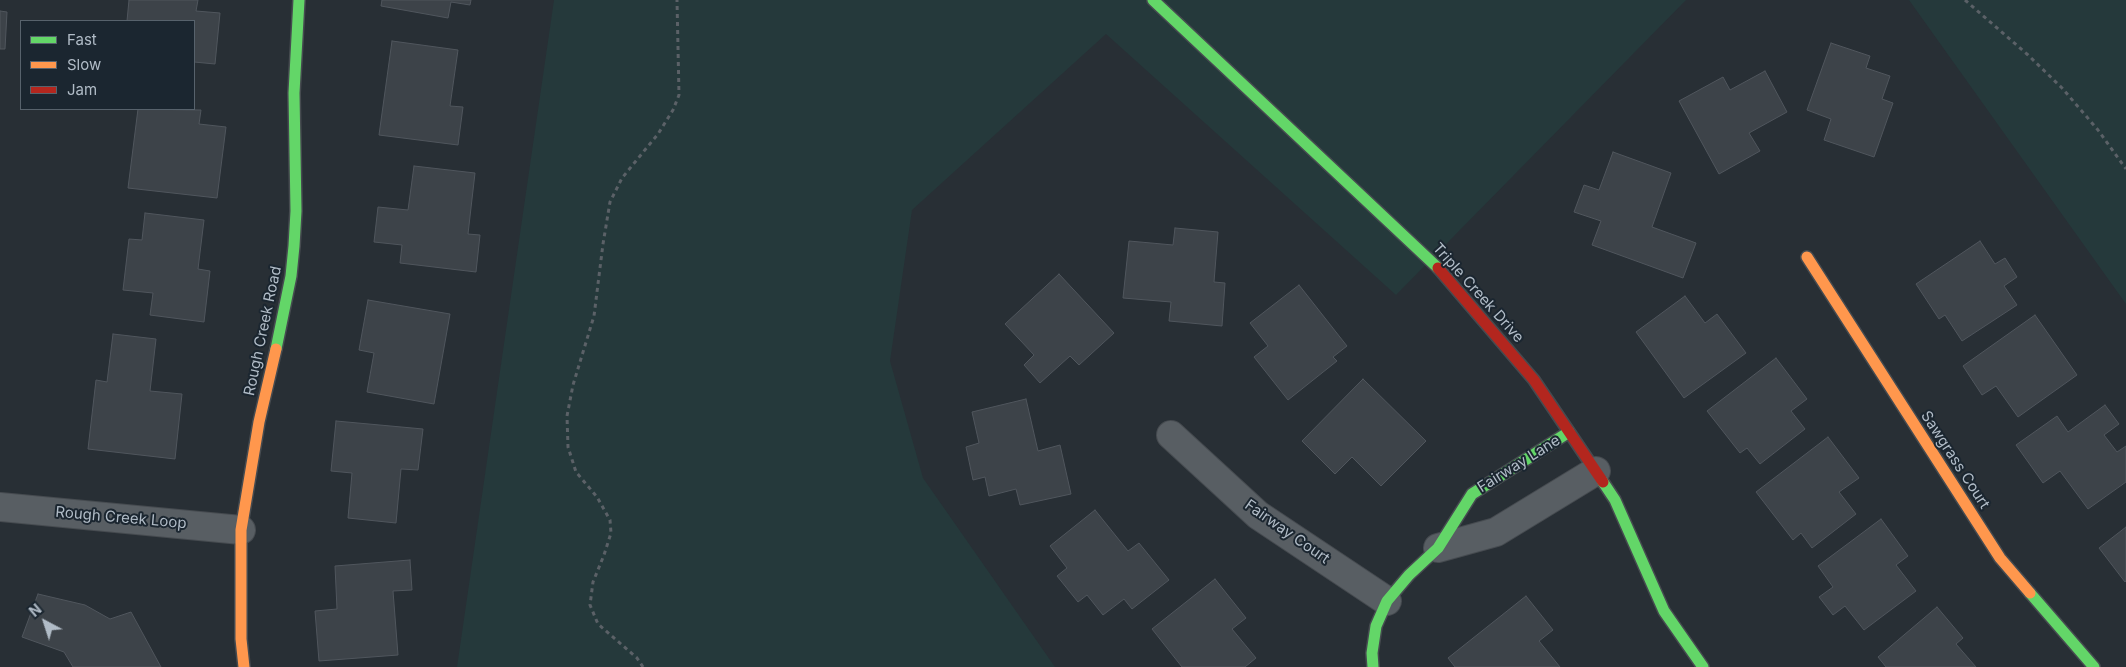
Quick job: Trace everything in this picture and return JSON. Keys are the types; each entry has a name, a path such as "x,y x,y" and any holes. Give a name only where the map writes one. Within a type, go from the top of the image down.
{"street":[{"name":"Rough Creek Road","path":"244,667 241,639 241,530 259,422 291,276 296,211 294,102 299,0"},
{"name":"Triple Creek Drive","path":"1153,0 1446,276 1534,380 1615,500 1664,611 1703,667"},
{"name":"Sawgrass Court","path":"1806,257 2000,558 2094,667"},
{"name":"Fairway Lane","path":"1373,667 1372,653 1376,626 1387,601 1409,575 1438,548 1472,494 1569,432"},
{"name":"Fairway Court","path":"1171,435 1258,515 1387,601"},
{"name":"Fairway Lane","path":"1438,548 1496,532 1596,471"},
{"name":"Rough Creek Loop","path":"0,506 241,530"}],"path":[{"path":"644,667 637,658 598,624 590,605 593,582 611,533 610,520 597,497 576,472 568,447 567,416 573,385 594,316 610,202 622,178 658,134 673,110 679,96 676,0"},
{"path":"1965,0 2028,55 2062,88 2098,130 2126,169"}],"green space":[{"path":"554,0 1686,0 1396,295 1106,34 912,210 890,361 923,478 1055,667 457,667"},
{"path":"1909,0 2126,0 2126,304"}],"building":[{"path":"129,0 198,0 196,11 220,13 215,64 195,62 195,20 127,20"},
{"path":"382,0 471,0 470,5 451,2 448,18 381,6"},
{"path":"0,11 7,12 5,49 0,49"},
{"path":"392,41 458,50 450,106 463,107 458,145 379,135"},
{"path":"1831,43 1870,56 1866,68 1890,76 1882,99 1893,103 1874,157 1824,140 1831,119 1807,110"},
{"path":"1765,71 1787,112 1749,133 1760,151 1719,174 1679,101 1723,77 1730,90"},
{"path":"138,110 201,110 199,124 226,127 217,198 128,188"},
{"path":"1613,152 1671,173 1652,227 1696,243 1683,278 1592,245 1601,221 1574,212 1584,185 1599,190"},
{"path":"414,166 475,173 468,234 480,235 476,272 400,263 402,245 374,242 378,207 408,210"},
{"path":"145,213 204,220 198,269 210,271 204,322 150,315 153,293 123,290 129,239 142,240"},
{"path":"1175,228 1218,232 1214,282 1225,283 1222,326 1169,321 1171,302 1123,298 1129,241 1173,245"},
{"path":"1980,241 1995,264 2005,258 2017,277 2004,286 2017,305 1962,341 1945,315 1939,319 1916,284"},
{"path":"1059,274 1114,333 1079,365 1070,356 1040,383 1024,365 1034,355 1005,324"},
{"path":"1299,285 1347,346 1333,357 1337,361 1288,400 1254,357 1268,346 1250,323"},
{"path":"1685,296 1705,323 1717,314 1746,353 1684,398 1636,332"},
{"path":"368,300 450,314 434,404 367,392 374,353 359,350"},
{"path":"2035,315 2077,375 2018,417 1996,386 1982,395 1963,366"},
{"path":"113,334 156,339 150,391 182,394 175,459 88,449 96,380 107,382"},
{"path":"1776,358 1807,399 1791,411 1805,429 1760,464 1747,448 1740,453 1707,411"},
{"path":"1363,379 1426,441 1381,486 1352,457 1335,474 1302,441"},
{"path":"1026,399 1038,451 1060,445 1071,494 1020,505 1016,489 989,496 985,477 973,480 966,447 979,443 972,412"},
{"path":"2105,405 2119,424 2104,435 2117,452 2126,446 2126,482 2088,509 2060,471 2043,483 2016,445 2057,416 2068,432"},
{"path":"336,421 423,429 418,470 401,469 396,523 348,518 352,473 331,471"},
{"path":"1828,437 1859,478 1839,492 1856,514 1812,548 1801,533 1793,540 1756,492"},
{"path":"1095,510 1128,551 1139,543 1169,580 1132,609 1124,599 1103,615 1087,595 1078,602 1057,576 1067,568 1050,546"},
{"path":"1881,519 1908,556 1896,565 1916,591 1864,630 1845,606 1833,615 1819,597 1833,587 1818,566"},
{"path":"2126,527 2126,581 2125,582 2099,548"},
{"path":"410,560 412,590 393,591 398,655 319,661 315,611 337,609 335,566"},
{"path":"1215,579 1246,618 1232,629 1256,658 1245,667 1182,667 1152,629"},
{"path":"38,594 85,605 110,619 131,612 161,667 73,667 64,652 22,637"},
{"path":"1526,596 1553,630 1539,641 1560,667 1455,667 1448,658"},
{"path":"1937,607 1963,638 1956,644 1976,667 1886,667 1878,657"}],"traffic: fast":[{"path":"276,349 291,276 294,246 296,211 294,93 299,0"},
{"path":"1153,0 1438,268"},
{"path":"1373,667 1372,653 1376,626 1387,601 1409,575 1438,548 1472,494 1569,432"},
{"path":"1603,482 1615,500 1664,611 1703,667"},
{"path":"2030,593 2094,667"}],"traffic: slow":[{"path":"1807,257 2000,558 2030,593"},
{"path":"244,667 241,639 241,530 259,422 276,349"}],"traffic: jam":[{"path":"1438,268 1534,380 1603,482"}]}
